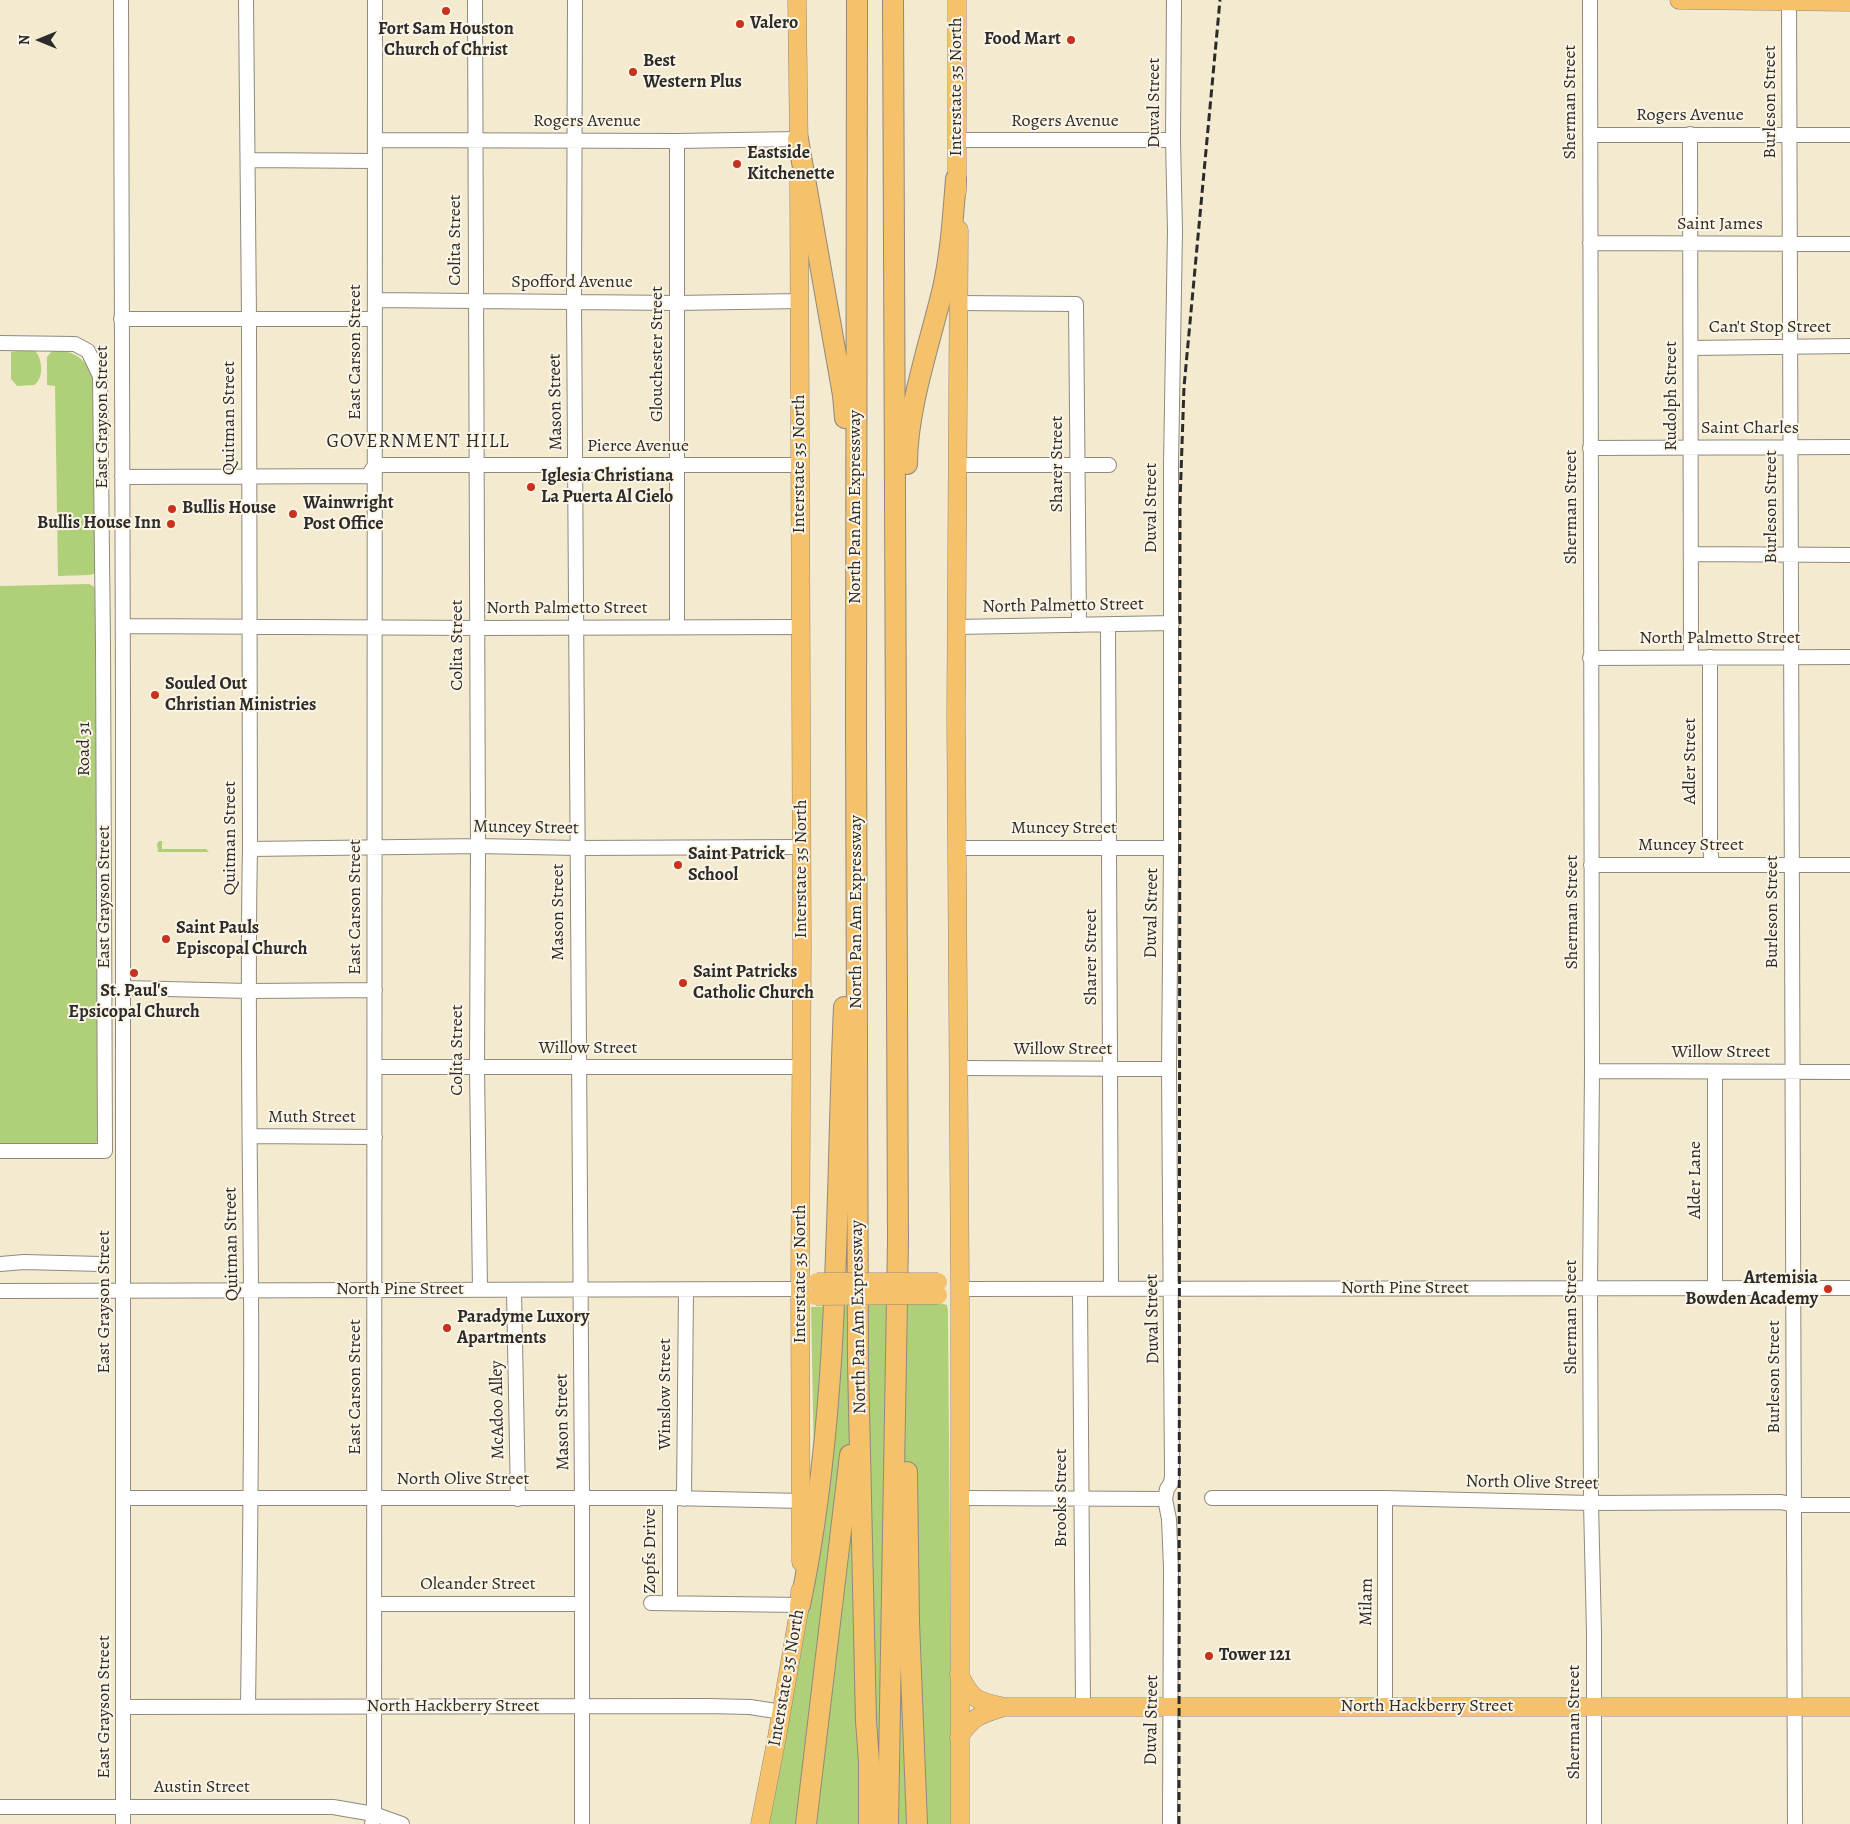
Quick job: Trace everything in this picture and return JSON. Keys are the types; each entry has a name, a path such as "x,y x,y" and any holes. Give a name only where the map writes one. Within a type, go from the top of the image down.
{"highway":[{"name":"North Pan Am Expressway","path":"857,0 856,853 858,1364 869,1824"},
{"name":"North Pan Am Expressway","path":"888,1824 893,1615 894,1359 898,1240 893,0"},
{"path":"798,139 845,414 856,722"},
{"path":"896,753 907,583 908,441 914,406 948,265 956,178"},
{"path":"800,1604 810,1558 831,1350 848,926 856,853"},
{"path":"898,1240 907,1405 909,1632 917,1824"},
{"path":"806,1824 847,1490 858,1364"},
{"path":"909,1547 927,1824"},
{"path":"859,1824 860,1749 866,1721"}],"main road":[{"name":"Interstate 35 North","path":"760,1824 782,1712 800,1604 802,1501 811,1289 802,1067 800,301 797,0"},
{"name":"Interstate 35 North","path":"957,0 956,178 959,229 959,304 956,848 961,1498 960,1824"},
{"path":"1679,0 1850,2"},
{"name":"North Pine Street","path":"811,1289 960,1289"},
{"name":"North Hackberry Street","path":"959,1674 969,1693 976,1700 1004,1707 1850,1707"},
{"name":"North Hackberry Street","path":"959,1737 969,1722 975,1717 1004,1707"}],"street":[{"name":"East Grayson Street","path":"121,0 124,988 123,1824"},
{"name":"Quitman Street","path":"246,0 249,318 251,1291 248,1707"},
{"name":"East Carson Street","path":"373,1819 376,627 375,0"},
{"name":"Colita Street","path":"475,0 478,846 476,1068 480,1290"},
{"name":"Mason Street","path":"575,0 574,302 582,1499 582,1824"},
{"name":"Duval Street","path":"1170,1824 1171,1568 1169,1518 1165,1499 1166,1490 1171,1484 1172,1476 1169,1069 1172,623 1171,464 1175,231 1173,140 1174,0"},
{"name":"Sherman Street","path":"1590,0 1592,1072 1590,1289 1594,1824"},
{"name":"Burleson Street","path":"1789,1 1795,1824"},
{"name":"Rogers Avenue","path":"1590,134 1850,135"},
{"name":"Rudolph Street","path":"1690,134 1690,657"},
{"name":"Rogers Avenue","path":"375,140 677,141 798,139"},
{"name":"Rogers Avenue","path":"957,140 1173,140"},
{"name":"Glouchester Street","path":"677,141 677,627"},
{"path":"248,160 375,162"},
{"name":"Saint James","path":"1590,243 1850,244"},
{"name":"Spofford Avenue","path":"375,300 676,303 800,301"},
{"name":"Sharer Street","path":"959,304 1076,304 1079,625"},
{"path":"121,319 375,319"},
{"name":"Road 31","path":"0,343 66,342 75,344 88,351 100,376 105,1150 0,1151"},
{"name":"Can't Stop Street","path":"1691,348 1850,346"},
{"name":"Saint Charles","path":"1590,448 1850,447"},
{"path":"122,477 368,476 375,464"},
{"name":"Pierce Avenue","path":"375,464 476,466 800,465"},
{"path":"957,465 1109,465"},
{"path":"1691,554 1850,555"},
{"name":"North Palmetto Street","path":"956,626 1172,623"},
{"name":"Sharer Street","path":"1108,624 1111,1289"},
{"name":"North Palmetto Street","path":"123,626 800,627"},
{"name":"Adler Street","path":"1710,657 1710,846 1712,865"},
{"name":"North Palmetto Street","path":"1590,658 1850,658"},
{"name":"Muncey Street","path":"250,849 478,846 577,848 802,847"},
{"name":"Muncey Street","path":"956,848 1171,848"},
{"name":"Muncey Street","path":"1591,865 1850,865"},
{"path":"124,988 249,991 375,990"},
{"name":"Willow Street","path":"375,1067 802,1067"},
{"name":"Willow Street","path":"958,1068 1169,1069"},
{"name":"Willow Street","path":"1592,1072 1850,1072"},
{"name":"Alder Lane","path":"1715,1072 1715,1288"},
{"name":"Muth Street","path":"250,1136 375,1137"},
{"path":"0,1264 24,1262 101,1264"},
{"name":"North Pine Street","path":"960,1289 1850,1288"},
{"name":"North Pine Street","path":"0,1291 811,1289"},
{"name":"Brooks Street","path":"1080,1289 1083,1707"},
{"name":"McAdoo Alley","path":"514,1290 518,1498"},
{"name":"Winslow Street","path":"677,1498 686,1290"},
{"name":"North Olive Street","path":"124,1498 677,1498 802,1501"},
{"name":"Zopfs Drive","path":"670,1603 677,1498"},
{"path":"961,1498 1165,1499"},
{"name":"North Olive Street","path":"1212,1498 1385,1498 1591,1503 1781,1502 1850,1505"},
{"name":"Milam","path":"1385,1498 1385,1707"},
{"path":"651,1603 800,1604"},
{"name":"Oleander Street","path":"374,1604 582,1604"},
{"name":"North Hackberry Street","path":"124,1707 715,1706 782,1712"},
{"name":"Austin Street","path":"0,1807 333,1807 373,1819 402,1824"}],"green space":[{"path":"53,350 68,352 78,357 86,364 94,376 96,570 94,574 89,575 58,576 55,386 47,385 47,357"},
{"path":"35,351 38,355 41,364 41,374 34,385 17,386 11,379 11,352"},
{"path":"89,584 95,589 100,1130 98,1141 93,1145 0,1146 0,586"},
{"path":"159,841 162,841 162,849 206,849 209,852 158,852 157,844"},
{"path":"940,1303 947,1305 948,1311 952,1824 764,1824 814,1460 811,1307"}],"railway":[{"path":"1179,1824 1180,503 1184,387 1220,0"}],"place":[{"name":"Fort Sam Houston Church of Christ","path":"446,11"},
{"name":"Valero","path":"740,24"},
{"name":"Food Mart","path":"1071,40"},
{"name":"Best Western Plus","path":"633,72"},
{"name":"Eastside Kitchenette","path":"737,164"},
{"name":"Iglesia Christiana La Puerta Al Cielo","path":"531,487"},
{"name":"Bullis House","path":"172,509"},
{"name":"Wainwright Post Office","path":"293,514"},
{"name":"Bullis House Inn","path":"171,524"},
{"name":"Souled Out Christian Ministries","path":"155,695"},
{"name":"Saint Patrick School","path":"678,865"},
{"name":"Saint Pauls Episcopal Church","path":"166,939"},
{"name":"St. Paul's Epsicopal Church","path":"134,973"},
{"name":"Saint Patricks Catholic Church","path":"683,983"},
{"name":"Artemisia Bowden Academy","path":"1828,1289"},
{"name":"Paradyme Luxory Apartments","path":"447,1328"},
{"name":"Tower 121","path":"1209,1656"}],"district":[{"name":"GOVERNMENT HILL","path":"418,442"}]}
